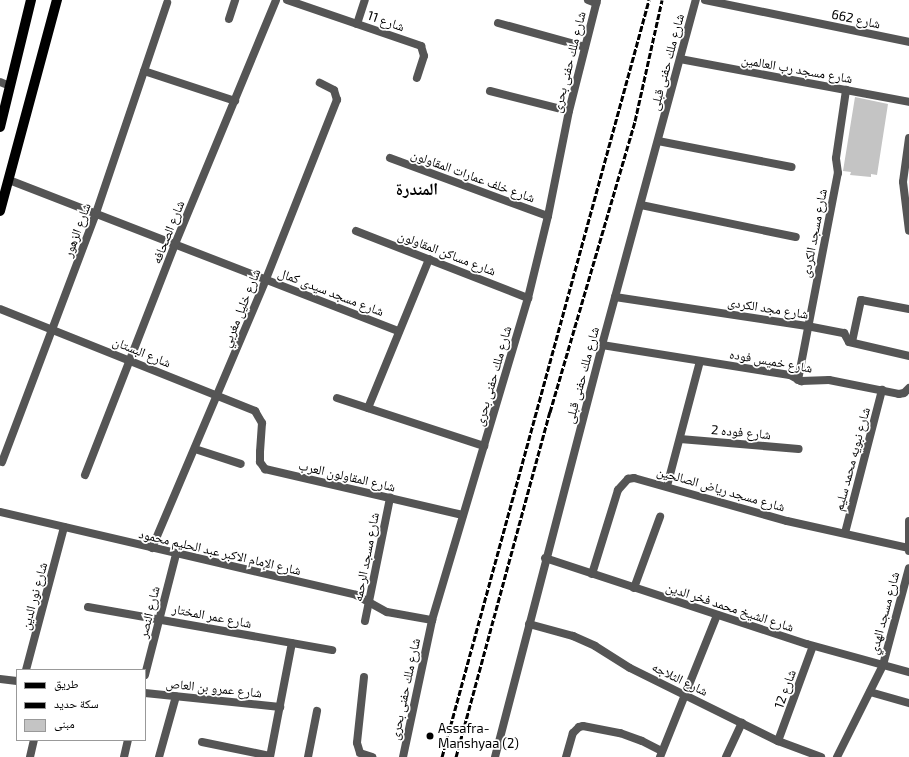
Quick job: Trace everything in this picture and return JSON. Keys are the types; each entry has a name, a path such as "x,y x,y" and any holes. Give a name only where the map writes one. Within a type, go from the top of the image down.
{"main road":[{"path":"0,127 31,0"},
{"path":"0,211 57,0"}],"street":[{"path":"229,19 235,0"},
{"name":"شارع الصحافه","path":"85,475 176,244 276,0"},
{"name":"شارع 11","path":"288,0 422,46 424,56 417,78"},
{"path":"357,24 366,0"},
{"path":"588,0 597,1"},
{"name":"شارع ملك حفنى قبلى","path":"495,757 545,558 696,0"},
{"name":"شارع 662","path":"704,0 909,42"},
{"name":"شارع ملك حفنى بحرى","path":"403,757 432,620 528,298 548,216 569,111 597,1"},
{"name":"شارع الزهور","path":"2,462 96,214 167,3"},
{"path":"498,23 585,47"},
{"name":"شارع مسجد رب العالمين","path":"680,59 909,102"},
{"path":"144,71 235,101"},
{"path":"0,82 10,86"},
{"name":"شارع خليل مغربي","path":"152,548 266,279 337,100 334,90 320,83"},
{"name":"شارع مسجد الكردى","path":"798,380 807,326 838,173 836,158 846,90"},
{"path":"490,91 569,111"},
{"path":"909,138 903,189 908,213 909,231"},
{"path":"658,141 792,167"},
{"name":"شارع خلف عمارات المقاولون","path":"390,158 548,216"},
{"name":"شارع مسجد سيدى كمال","path":"9,180 399,331"},
{"path":"641,205 796,237"},
{"name":"شارع مساكن المقاولون","path":"356,231 528,298"},
{"path":"368,408 429,259"},
{"name":"شارع مجد الكردى","path":"616,297 844,333 847,336 847,340 852,342 909,356"},
{"path":"852,342 861,300 909,309"},
{"name":"شارع البستان","path":"0,309 255,411 262,423 262,430"},
{"name":"شارع خميس فوده","path":"602,345 790,375 798,380 818,382 829,380 904,393 909,388"},
{"path":"667,486 700,361"},
{"name":"شارع نبويه محمد سليم","path":"845,533 882,390"},
{"path":"337,398 484,446"},
{"name":"شارع المقاولون العرب","path":"262,430 260,462 265,469 463,515"},
{"name":"شارع فوده 2","path":"680,439 799,449"},
{"path":"195,449 241,464"},
{"name":"شارع مسجد رياض الصالحين","path":"592,574 618,490 628,479 634,478 667,486 737,507 909,548"},
{"name":"شارع مسجد الرحمه","path":"365,621 390,498"},
{"name":"شارع الإمام الاكبر عبد الحليم محمود","path":"0,512 356,595 370,601 387,612 432,620"},
{"path":"634,588 660,517"},
{"path":"909,520 909,551"},
{"name":"شارع نور الدين","path":"26,669 64,527"},
{"name":"شارع النصر","path":"146,671 176,554"},
{"name":"شارع الشيخ محمد فخر الدين","path":"545,558 813,646 909,672"},
{"name":"شارع مسجد الهدي","path":"836,757 870,692 882,665 909,568"},
{"name":"شارع عمر المختار","path":"88,606 332,650"},
{"path":"566,757 573,733 579,727 584,726 620,733 642,741 661,754 717,615"},
{"name":"شارع الثلاجه","path":"529,624 573,636 595,646 630,668 778,741 821,757"},
{"path":"202,742 270,757 292,643"},
{"name":"شارع 12","path":"778,741 813,646"},
{"path":"364,677 357,743 360,753 372,757"},
{"path":"0,679 16,681"},
{"path":"870,692 909,703"},
{"name":"شارع عمرو بن العاص","path":"146,693 280,707"},
{"path":"159,757 176,696"},
{"path":"308,757 317,711"},
{"path":"726,757 742,723"},
{"path":"30,757 34,741"},
{"path":"124,757 128,741"}],"building":[{"path":"855,97 888,104 877,175 871,174 871,177 850,175 851,172 843,171"}],"railway":[{"path":"442,757 649,0"},
{"path":"456,757 550,412 635,121 662,0"}],"place":[{"name":"Assafra- Manshyaa (2)","path":"430,736"}],"district":[{"name":"المندرة","path":"417,189"}]}
